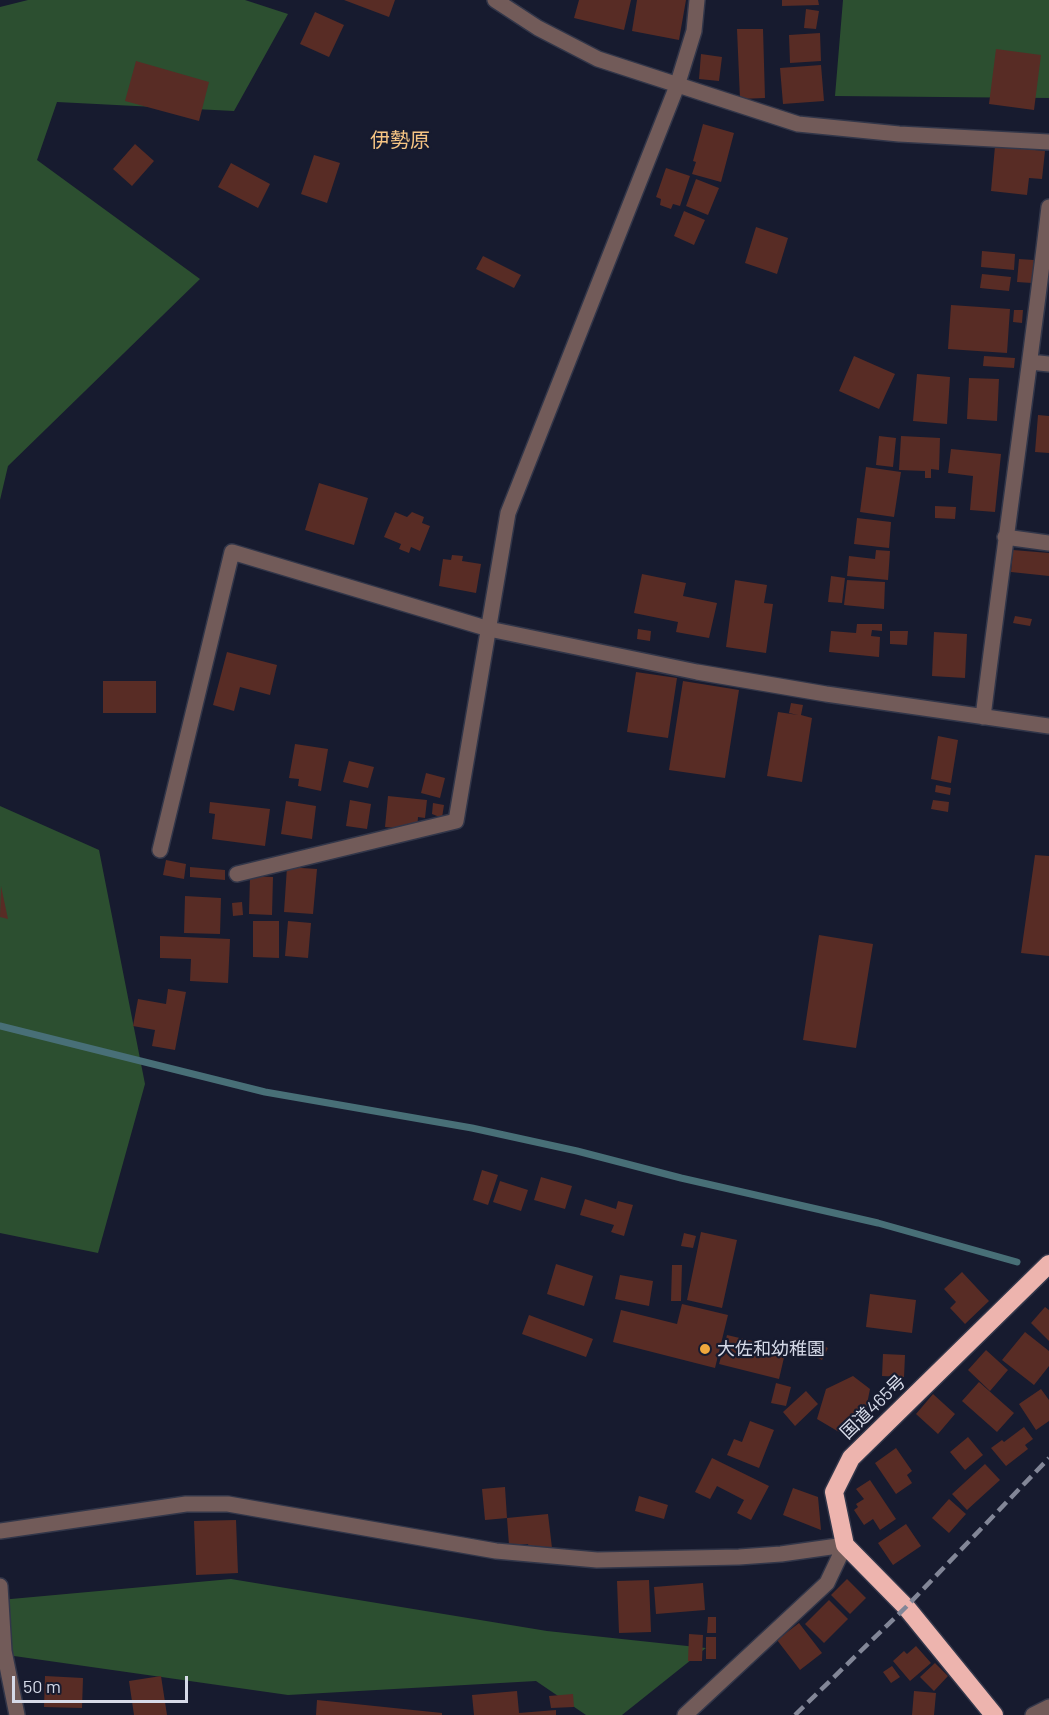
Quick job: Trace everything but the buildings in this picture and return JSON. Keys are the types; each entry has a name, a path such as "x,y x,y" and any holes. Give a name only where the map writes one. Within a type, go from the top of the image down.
{"highway":[{"name":"国道465号","path":"845,1545 834,1492 850,1458 1049,1264"},
{"path":"845,1545 906,1607 994,1715"}],"street":[{"path":"495,0 538,28 598,59 798,124 899,134 1049,142"},
{"path":"237,874 456,821 508,513 677,86 694,31 697,0"},
{"path":"983,717 1049,207"},
{"path":"1030,362 1049,364"},
{"path":"1005,537 1049,543"},
{"path":"160,850 232,552 489,629 697,672 1049,726"},
{"path":"0,1531 186,1504 228,1504 496,1551 597,1560 739,1557 845,1545"},
{"path":"685,1715 827,1583 845,1545"},
{"path":"0,1586 4,1652 17,1715"},
{"path":"1034,1715 1049,1707"}],"green space":[{"path":"28,0 245,0 288,14 234,111 57,102 37,160 200,279 8,466 0,500 0,7"},
{"path":"843,0 1049,0 1049,98 835,96"},
{"path":"0,806 99,850 145,1084 98,1253 0,1233"},
{"path":"231,1579 547,1631 706,1648 622,1715 586,1715 536,1681 288,1695 0,1654 0,1600"}],"waterway":[{"path":"0,1026 265,1092 472,1128 577,1151 681,1178 878,1223 1017,1262"}],"railway":[{"path":"795,1715 906,1607 1049,1458"}],"place":[{"name":"大佐和幼稚園","path":"705,1349"}],"district":[{"name":"伊勢原","path":"400,140"}]}
